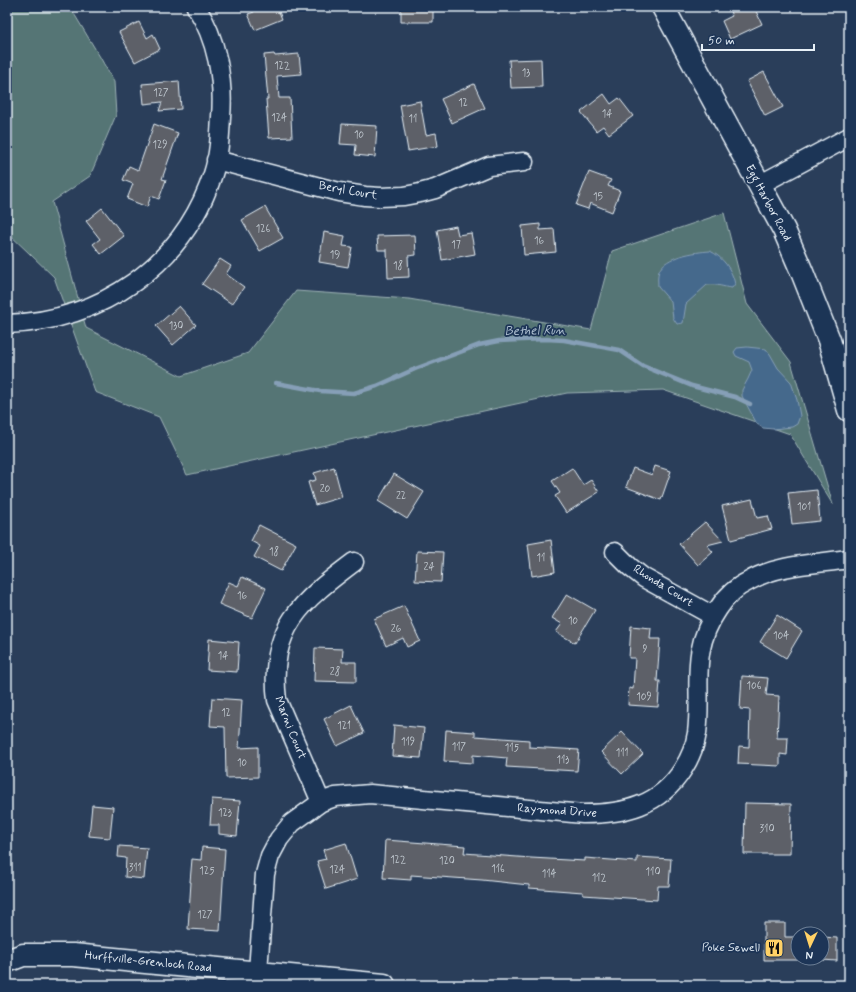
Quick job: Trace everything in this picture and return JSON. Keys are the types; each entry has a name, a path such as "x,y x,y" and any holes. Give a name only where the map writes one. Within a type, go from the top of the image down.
{"main road":[{"name":"Egg Harbor Road","path":"663,7 784,230 829,340 849,410"},
{"name":"Hurffville-Grenloch Road","path":"12,955 73,955 257,979 384,985"}],"street":[{"path":"7,324 43,321 75,313 113,296 141,278 165,255 192,219 206,191 216,160 222,109 220,72 206,24 196,7"},
{"path":"759,185 849,137"},
{"name":"Beryl Court","path":"216,160 339,192 365,196 391,197 420,193 489,166 524,162"},
{"name":"Rhonda Court","path":"615,552 644,578 713,616"},
{"name":"Raymond Drive","path":"257,979 263,894 270,856 279,839 292,823 321,802 335,797 370,794 583,814 606,814 639,807 656,798 669,788 687,762 694,746 697,732 698,656 706,629 721,604 735,590 748,581 766,573 785,568 849,559"},
{"name":"Marni Court","path":"321,802 276,700 275,688 277,660 279,646 294,615 305,602 354,562"}],"green space":[{"path":"7,7 70,7 114,82 116,115 90,176 52,202 86,328 181,376 248,353 296,291 409,299 591,330 612,251 724,213 747,304 791,362 833,505 790,434 663,390 567,393 187,475 159,417 95,392 54,277 7,232"}],"water":[{"path":"710,251 723,260 732,274 735,284 732,288 718,285 707,285 686,304 683,323 677,324 673,318 671,302 658,287 659,271 662,266 674,258 697,252"},
{"path":"747,347 766,349 778,368 791,382 800,416 797,424 792,427 773,429 763,428 757,424 742,396 742,390 752,370 749,362 736,356 734,352 737,348"}],"building":[{"path":"252,7 277,7 282,19 255,30 248,14 254,12"},
{"path":"401,7 433,7 433,22 401,22"},
{"path":"728,7 754,7 762,24 730,39 722,21 732,16"},
{"path":"139,22 147,38 153,34 160,49 135,62 119,32"},
{"path":"274,54 275,56 299,54 301,74 277,76 279,98 290,98 292,137 269,138 266,99 268,99 264,55"},
{"path":"541,59 542,87 511,88 509,60"},
{"path":"764,72 783,107 765,116 747,81"},
{"path":"179,81 181,109 159,111 162,102 144,104 142,84"},
{"path":"474,84 485,108 452,123 441,99"},
{"path":"604,94 611,104 619,98 633,116 609,134 603,126 596,131 581,112"},
{"path":"420,101 426,135 436,133 438,146 408,151 400,105"},
{"path":"154,124 178,133 162,179 166,180 159,199 151,196 147,207 127,199 133,184 123,180 129,166 138,170"},
{"path":"342,124 377,126 375,157 355,155 356,145 340,144"},
{"path":"589,172 611,180 608,186 620,191 612,212 590,203 588,209 576,205"},
{"path":"265,207 283,238 260,251 242,220"},
{"path":"102,208 124,236 101,254 93,244 100,239 86,221"},
{"path":"540,224 540,230 554,229 556,252 524,255 522,226"},
{"path":"456,226 458,235 471,233 475,254 442,260 437,230"},
{"path":"324,232 345,236 343,246 352,247 348,267 319,262"},
{"path":"415,235 416,255 408,256 409,277 388,278 387,250 378,250 377,236"},
{"path":"220,259 231,266 226,274 244,287 232,304 202,284"},
{"path":"179,306 196,325 173,345 156,326"},
{"path":"655,466 671,471 661,500 626,487 633,468 652,475"},
{"path":"334,467 342,497 315,505 308,482 316,480 314,473"},
{"path":"572,468 583,485 591,480 599,492 566,513 555,496 560,493 552,481"},
{"path":"394,474 424,492 407,519 378,501"},
{"path":"817,490 820,521 792,524 788,493"},
{"path":"752,499 757,518 768,516 772,529 731,540 722,506"},
{"path":"705,522 723,541 707,545 713,552 698,565 679,544"},
{"path":"259,525 296,544 281,571 254,557 260,546 251,541"},
{"path":"551,540 555,572 532,576 528,544"},
{"path":"417,551 443,552 441,582 415,581"},
{"path":"242,577 266,588 252,618 219,604 229,582 238,586"},
{"path":"567,594 595,610 575,643 556,632 562,624 552,618"},
{"path":"404,606 420,641 407,647 403,638 386,646 374,619"},
{"path":"777,615 802,631 786,658 760,642"},
{"path":"631,626 651,628 650,639 660,639 657,681 660,681 658,707 628,705 629,688 633,689 635,658 629,658"},
{"path":"209,639 239,642 237,672 207,670"},
{"path":"315,648 343,649 342,662 356,662 356,682 314,681"},
{"path":"742,676 768,678 766,695 779,696 777,738 788,738 787,755 780,754 780,766 738,764 739,746 749,747 750,710 740,709"},
{"path":"212,698 242,700 239,748 258,747 258,777 226,778 225,727 210,726"},
{"path":"351,705 364,733 337,746 324,719"},
{"path":"394,725 424,728 421,758 392,756"},
{"path":"446,730 475,732 475,736 529,740 529,747 579,750 577,771 506,767 507,758 473,755 473,763 444,761"},
{"path":"622,732 643,754 622,774 601,752"},
{"path":"212,799 240,801 237,836 219,834 219,825 210,825"},
{"path":"745,803 791,804 790,854 744,854"},
{"path":"92,805 113,807 110,838 89,836"},
{"path":"385,840 465,846 464,853 531,858 585,861 585,858 637,862 637,857 671,859 669,886 658,886 657,900 583,895 583,892 529,888 529,885 482,880 411,875 411,880 383,878"},
{"path":"346,843 357,879 326,889 317,861 326,859 323,850"},
{"path":"119,846 147,848 144,879 125,877 126,858 118,857"},
{"path":"202,847 225,849 220,931 188,929 192,859 201,860"},
{"name":"Poke Sewell","path":"764,923 785,923 785,937 790,937 790,960 764,960"},
{"path":"830,938 837,938 837,961 830,961"}],"waterway":[{"name":"Bethel Run","path":"276,383 320,391 354,393 377,386 415,369 479,345 499,341 546,339 564,340 619,350 643,366 692,386 735,397 750,404"}],"place":[{"name":"Poke Sewell","path":"774,948"}]}
